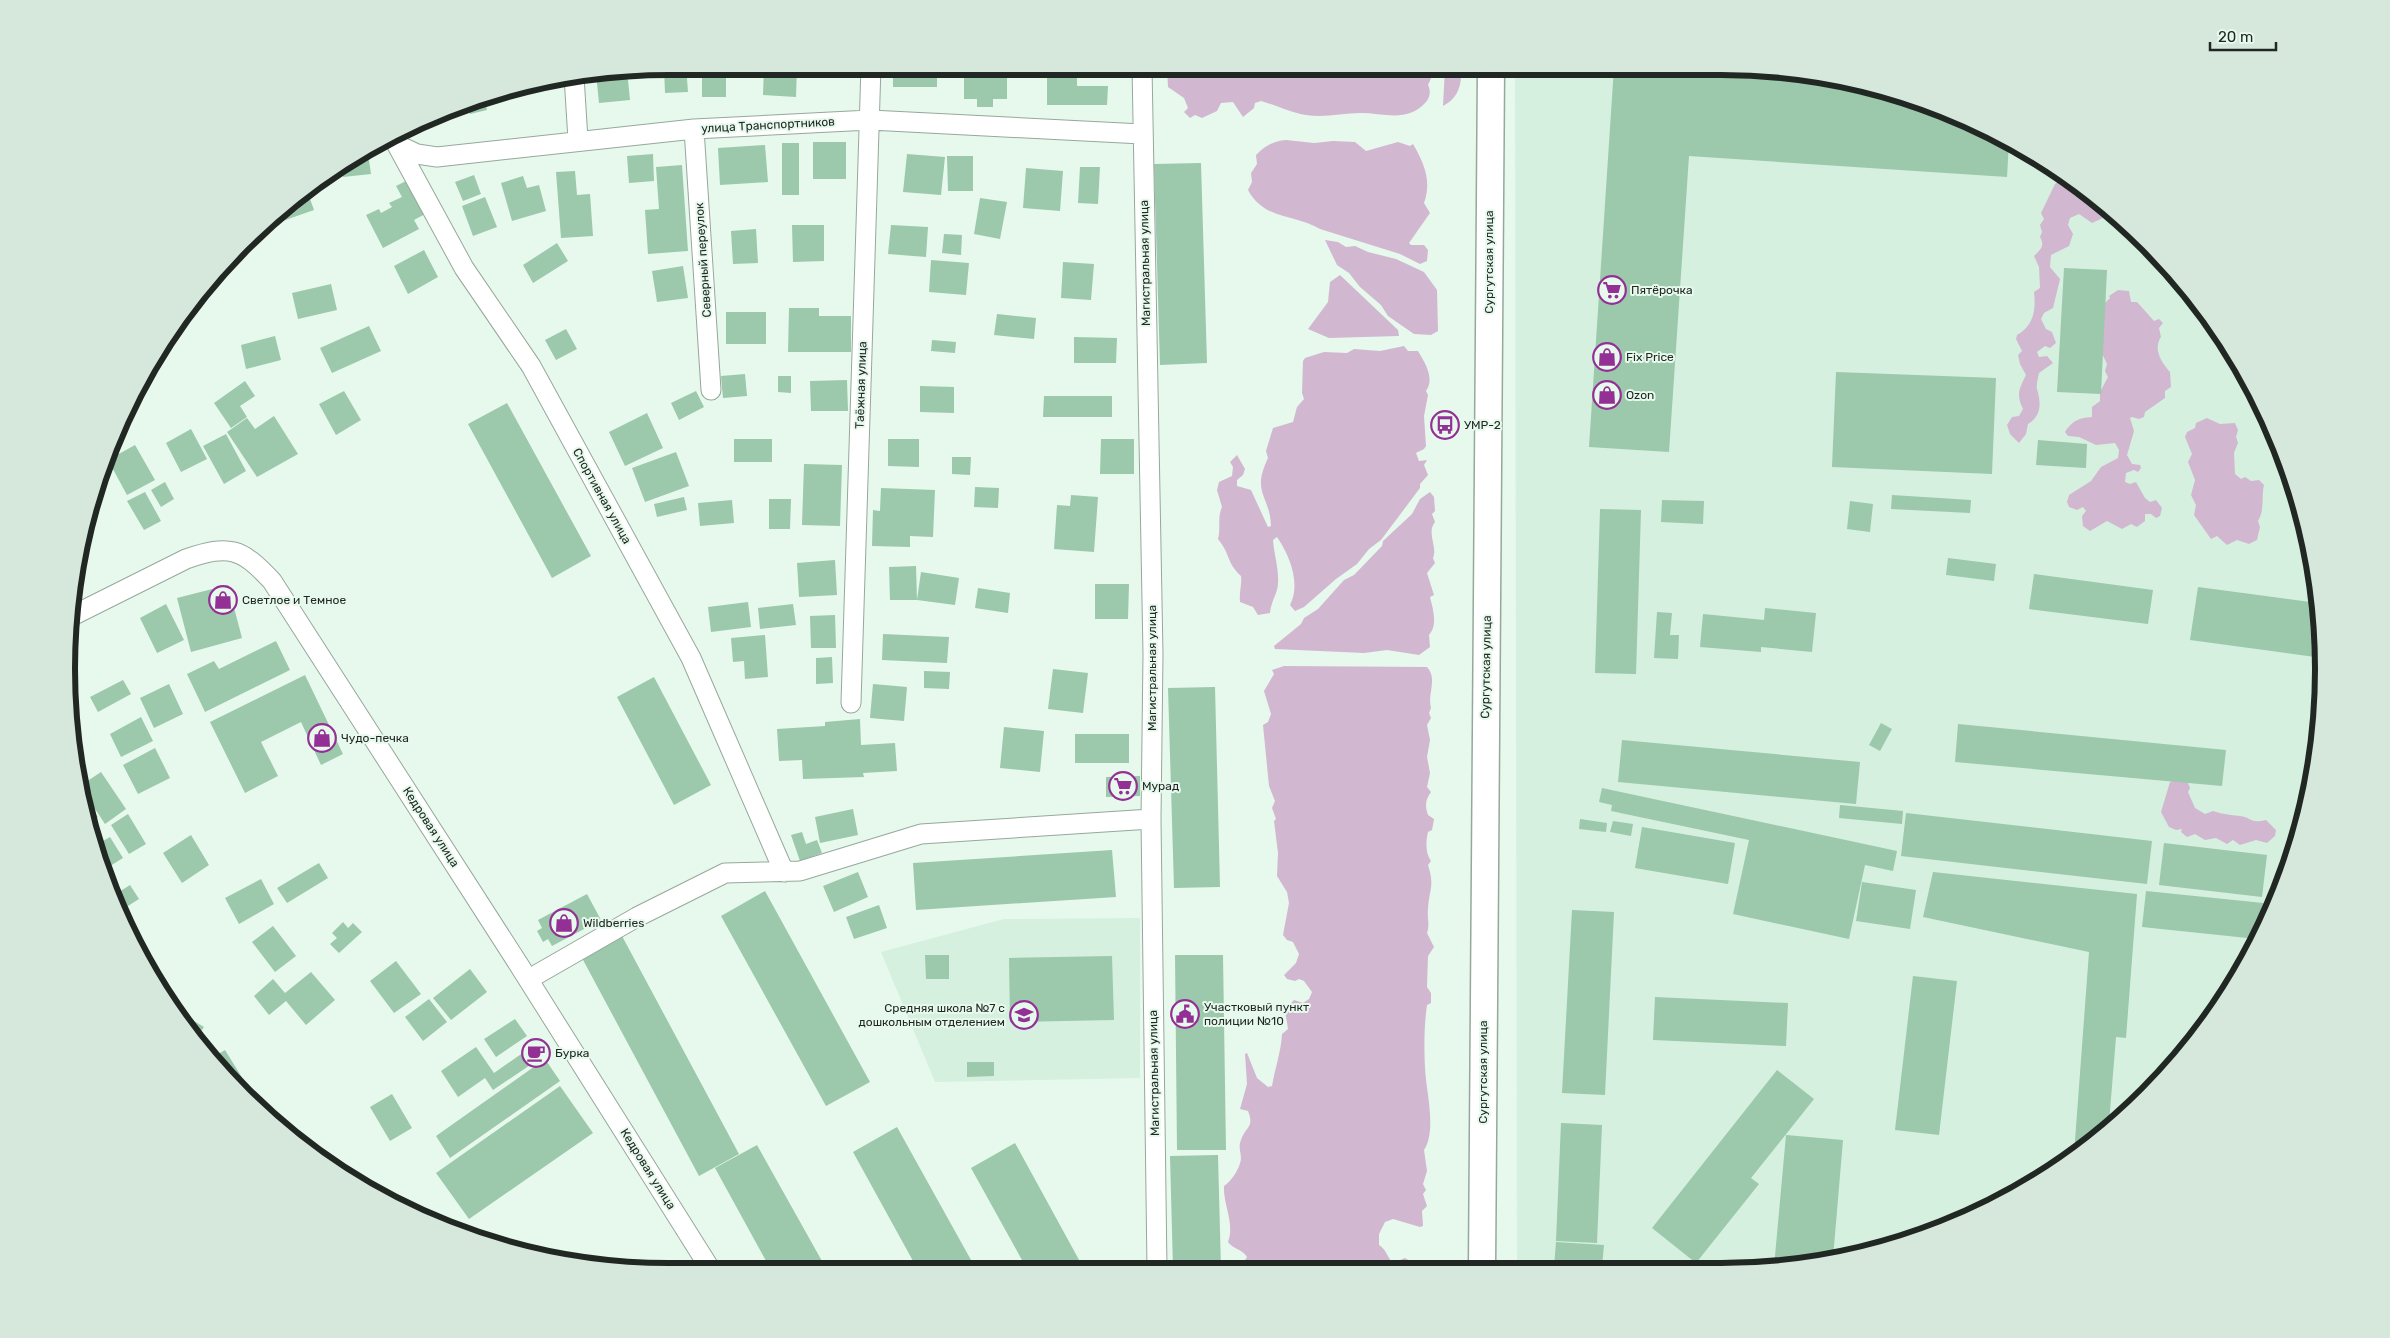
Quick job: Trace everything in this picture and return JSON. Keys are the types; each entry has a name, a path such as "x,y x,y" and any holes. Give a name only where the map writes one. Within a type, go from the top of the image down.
{"main road":[{"name":"Сургутская улица","path":"1482,1263 1491,75"}],"street":[{"name":"Таёжная улица","path":"851,703 871,75"},
{"name":"Магистральная улица","path":"1142,75 1153,654 1151,819 1157,1263"},
{"path":"574,83 578,140"},
{"name":"улица Транспортников","path":"397,141 417,154 437,157 578,140 694,129 870,120 1142,134"},
{"name":"Северный переулок","path":"694,129 712,390"},
{"name":"Спортивная улица","path":"396,142 464,268 531,366 691,658 784,872"},
{"name":"Кедровая улица","path":"78,610 186,559 206,552 228,550 243,555 254,562 272,581 529,979 707,1263"},
{"path":"529,979 636,917 725,873 800,871 921,834 1151,819"}],"shaded area":[{"path":"1167,75 1432,75 1428,85 1430,92 1426,102 1419,109 1403,115 1360,113 1313,116 1295,113 1261,101 1255,103 1254,108 1243,117 1233,102 1221,103 1217,111 1202,118 1195,115 1190,118 1184,112 1188,108 1184,98 1168,87"},
{"path":"1445,75 1461,75 1460,85 1456,95 1443,106"},
{"path":"1515,75 1760,76 1837,86 1875,95 1948,120 1984,136 2051,175 2083,198 2113,222 2168,277 2215,339 2235,372 2254,406 2283,478 2295,515 2310,591 2314,630 2314,708 2304,785 2295,823 2270,896 2254,932 2215,999 2192,1031 2168,1061 2113,1116 2051,1163 2018,1183 1984,1202 1948,1218 1875,1243 1837,1252 1760,1262 1517,1263"},
{"path":"1286,140 1314,143 1333,141 1355,142 1366,151 1398,142 1410,146 1413,144 1426,172 1427,187 1424,203 1430,213 1409,243 1411,245 1424,245 1428,250 1427,261 1420,264 1400,254 1320,229 1262,207 1248,190 1252,182 1251,173 1257,164 1256,155 1270,144"},
{"path":"2059,181 2111,220 2105,217 2092,223 2079,214 2070,218 2068,225 2073,234 2069,246 2051,255 2050,267 2060,279 2053,308 2044,313 2041,319 2046,329 2052,332 2056,343 2050,348 2045,346 2037,352 2039,357 2047,356 2053,363 2039,373 2037,389 2040,404 2038,413 2033,421 2028,424 2026,434 2019,443 2010,434 2007,425 2012,417 2019,416 2023,409 2019,392 2026,375 2020,364 2018,355 2022,351 2016,339 2017,335 2027,327 2033,316 2035,305 2034,292 2040,288 2039,267 2034,256 2042,245 2040,225 2044,219 2041,213 2055,184"},
{"path":"1325,240 1338,242 1346,247 1355,246 1368,252 1396,259 1424,272 1437,290 1438,331 1431,335 1414,334 1388,316 1381,305 1360,287 1349,273 1337,265"},
{"path":"1340,275 1398,330 1399,336 1329,338 1308,329 1328,302 1330,282"},
{"path":"2118,290 2129,291 2131,302 2137,302 2154,321 2159,319 2163,323 2159,328 2161,337 2158,351 2161,360 2170,372 2171,387 2165,391 2165,398 2145,412 2144,417 2139,419 2130,418 2134,431 2127,455 2132,464 2140,465 2141,468 2138,472 2134,470 2126,473 2125,482 2130,484 2136,482 2145,498 2150,502 2156,500 2162,508 2160,516 2156,518 2151,514 2145,514 2145,521 2137,527 2131,524 2122,529 2107,521 2090,531 2083,526 2082,516 2086,511 2083,507 2077,510 2069,507 2067,502 2069,495 2091,481 2101,467 2118,458 2119,450 2115,443 2096,445 2079,437 2068,436 2065,432 2077,420 2092,417 2092,407 2100,401 2100,392 2108,377 2105,371 2107,364 2095,339 2105,303 2110,298 2109,296"},
{"path":"1404,346 1408,351 1418,351 1426,366 1430,381 1426,391 1428,395 1424,416 1426,446 1416,453 1419,461 1427,460 1424,465 1428,475 1381,540 1369,549 1357,564 1336,579 1304,607 1295,611 1290,605 1293,597 1294,579 1290,561 1277,537 1273,540 1278,572 1278,587 1270,613 1258,615 1253,607 1240,602 1241,576 1233,567 1218,539 1222,507 1217,490 1219,482 1232,476 1233,467 1230,462 1237,455 1245,469 1243,475 1237,480 1237,486 1251,490 1268,527 1271,526 1268,507 1261,487 1263,470 1268,458 1266,451 1273,428 1293,422 1297,407 1304,399 1302,393 1303,361 1305,358 1324,352 1347,353 1354,349 1380,351"},
{"path":"2207,418 2220,424 2235,423 2238,430 2236,437 2238,443 2234,453 2235,474 2241,479 2245,477 2251,481 2259,480 2264,485 2257,540 2249,544 2237,540 2227,545 2217,536 2211,539 2194,515 2196,505 2191,495 2195,480 2188,462 2192,454 2185,437 2187,432 2195,428 2196,423"},
{"path":"1430,492 1434,497 1435,511 1432,514 1435,522 1432,535 1435,563 1427,573 1434,595 1430,597 1434,622 1429,635 1430,647 1419,655 1387,650 1364,653 1275,649 1274,646 1301,624 1304,618 1318,609 1344,580 1354,575 1382,546 1383,541 1412,514 1420,499"},
{"path":"1284,666 1427,667 1432,676 1431,708 1429,713 1431,718 1427,725 1430,740 1427,757 1430,773 1427,787 1431,792 1426,806 1428,815 1434,819 1432,830 1428,832 1426,843 1431,861 1428,865 1431,883 1427,933 1434,947 1428,956 1427,987 1431,993 1431,1003 1427,1005 1425,1021 1425,1068 1430,1110 1430,1132 1424,1150 1427,1171 1423,1184 1426,1190 1423,1194 1427,1206 1422,1211 1423,1226 1420,1227 1393,1219 1385,1222 1379,1234 1379,1245 1393,1263 1243,1263 1247,1257 1228,1242 1230,1221 1224,1186 1232,1178 1239,1166 1241,1159 1240,1143 1250,1124 1248,1111 1240,1109 1247,1084 1245,1054 1247,1053 1257,1078 1268,1087 1272,1086 1282,1034 1288,1029 1285,1010 1294,1000 1303,1003 1309,999 1312,992 1304,981 1287,979 1284,975 1296,963 1299,954 1293,942 1287,940 1283,935 1289,903 1287,892 1277,876 1278,853 1274,821 1276,819 1272,808 1275,801 1269,786 1263,725 1268,722 1271,714 1264,691 1274,674 1272,670"},
{"path":"2179,779 2188,783 2190,788 2188,792 2195,808 2205,814 2213,811 2244,817 2253,821 2266,820 2276,830 2275,836 2267,843 2256,840 2240,845 2233,840 2227,844 2216,838 2205,840 2195,834 2187,837 2181,832 2182,829 2176,830 2169,827 2161,812 2170,782"},
{"name":"Средняя школа №7 с дошкольным отделением","path":"1140,918 1140,1078 935,1082 881,952 1004,919"},
{"path":"1405,1258 1413,1263 1393,1263"}],"building":[{"path":"664,75 687,75 688,92 665,93"},
{"path":"702,75 726,75 726,97 702,97"},
{"path":"764,75 797,75 796,97 763,95"},
{"path":"893,75 937,75 937,87 893,87"},
{"path":"964,75 1007,75 1007,99 993,99 993,107 977,107 977,99 964,99"},
{"path":"1613,75 1760,76 1837,86 1875,95 1948,120 2009,150 2007,177 1689,156 1669,452 1589,447"},
{"path":"628,76 630,100 599,103 597,79"},
{"path":"1047,77 1077,77 1077,86 1108,86 1107,105 1047,105"},
{"path":"486,104 487,110 470,114 469,110"},
{"path":"813,142 846,142 846,179 813,179"},
{"path":"782,143 799,143 799,195 782,195"},
{"path":"765,145 768,182 720,185 718,148"},
{"path":"653,154 654,181 629,183 627,156"},
{"path":"907,154 945,157 941,195 903,192"},
{"path":"947,156 973,156 973,191 948,191"},
{"path":"368,157 371,174 343,177 342,173"},
{"path":"1201,163 1207,363 1160,365 1154,164"},
{"path":"682,165 688,251 648,254 645,210 659,209 656,167"},
{"path":"1080,167 1100,167 1098,204 1078,203"},
{"path":"1026,168 1063,171 1060,211 1023,208"},
{"path":"575,171 577,195 590,194 593,236 561,238 556,172"},
{"path":"474,175 481,194 463,201 455,182"},
{"path":"523,176 527,188 539,185 546,211 512,221 501,183"},
{"path":"410,179 427,213 414,220 419,229 383,248 366,215 379,209 381,213 392,207 389,203 402,197 396,186"},
{"path":"309,196 314,210 275,223"},
{"path":"485,197 497,227 473,236 462,206"},
{"path":"980,198 1007,202 1000,239 974,234"},
{"path":"792,225 824,225 824,261 793,262"},
{"path":"891,225 928,227 926,257 888,254"},
{"path":"756,229 758,263 733,264 731,231"},
{"path":"944,234 962,235 961,255 942,253"},
{"path":"557,243 568,261 533,283 523,265"},
{"path":"424,250 438,277 408,294 394,266"},
{"path":"931,260 969,263 966,295 929,292"},
{"path":"1063,262 1094,264 1091,300 1061,298"},
{"path":"683,266 688,298 657,302 652,271"},
{"path":"2064,268 2107,270 2101,394 2057,392"},
{"path":"331,284 337,310 298,319 292,293"},
{"path":"789,308 819,308 819,316 851,316 851,352 788,352"},
{"path":"726,312 766,312 766,344 726,344"},
{"path":"997,314 1036,318 1034,339 994,335"},
{"path":"369,326 381,351 332,373 320,348"},
{"path":"566,329 577,349 556,360 545,340"},
{"path":"275,336 281,360 246,369 241,345"},
{"path":"1074,337 1117,338 1116,363 1074,363"},
{"path":"932,340 956,342 955,353 931,351"},
{"path":"1836,372 1996,378 1992,474 1832,467"},
{"path":"745,374 747,396 723,398 721,376"},
{"path":"778,376 791,376 791,393 778,392"},
{"path":"847,380 848,411 811,411 810,381"},
{"path":"245,381 255,396 240,406 247,417 231,428 214,403"},
{"path":"920,386 954,387 954,413 920,412"},
{"path":"344,391 361,420 336,435 319,404"},
{"path":"696,391 704,407 679,420 671,403"},
{"path":"1044,396 1112,396 1112,417 1043,417"},
{"path":"507,403 591,556 552,578 468,424"},
{"path":"647,413 663,448 625,466 609,432"},
{"path":"274,416 298,454 257,477 227,432 247,418 255,429"},
{"path":"191,429 207,459 181,472 166,443"},
{"path":"226,434 246,471 224,484 203,446"},
{"path":"734,439 772,439 772,462 734,462"},
{"path":"888,439 919,439 919,467 888,466"},
{"path":"1101,439 1134,439 1134,474 1100,474"},
{"path":"2038,440 2087,444 2086,468 2036,465"},
{"path":"135,445 155,480 127,495 111,466 115,456"},
{"path":"676,452 689,486 645,502 632,468"},
{"path":"952,457 971,457 970,475 952,474"},
{"path":"804,464 842,465 840,526 802,525"},
{"path":"165,482 174,499 161,507 151,490"},
{"path":"975,487 999,488 998,508 974,507"},
{"path":"881,488 935,490 933,537 910,536 910,547 872,546 873,510 880,511"},
{"path":"145,492 161,521 144,530 127,501"},
{"path":"1071,495 1098,497 1094,552 1054,549 1057,505 1070,506"},
{"path":"1892,495 1971,500 1970,513 1891,509"},
{"path":"684,497 687,510 657,517 654,504"},
{"path":"769,499 791,499 790,529 769,529"},
{"path":"732,500 734,523 700,526 698,503"},
{"path":"1662,500 1704,501 1703,524 1661,522"},
{"path":"1850,501 1873,504 1870,532 1847,529"},
{"path":"1600,509 1641,510 1636,674 1595,673"},
{"path":"1948,558 1996,564 1994,581 1946,575"},
{"path":"835,560 837,595 799,597 797,563"},
{"path":"916,566 917,600 890,600 889,567"},
{"path":"921,572 959,578 955,605 917,600"},
{"path":"2034,574 2153,590 2148,624 2029,609"},
{"path":"1095,584 1129,584 1128,619 1095,619"},
{"path":"228,585 242,638 191,652 177,598"},
{"path":"2198,587 2311,602 2315,657 2190,640"},
{"path":"978,588 1010,593 1008,613 975,608"},
{"path":"748,602 751,627 711,632 708,607"},
{"path":"166,604 184,640 157,653 140,618"},
{"path":"793,604 796,625 760,629 758,608"},
{"path":"1765,608 1816,613 1812,652 1761,647 1761,652 1700,647 1703,614 1764,620"},
{"path":"1657,612 1672,613 1670,635 1679,635 1678,659 1654,658"},
{"path":"835,615 836,648 811,648 810,616"},
{"path":"883,634 949,637 947,663 882,660"},
{"path":"765,635 768,677 745,679 744,661 733,662 731,638"},
{"path":"276,641 290,670 205,712 187,674 214,661 219,669"},
{"path":"832,657 833,683 816,684 816,658"},
{"path":"1053,669 1088,673 1083,713 1048,709"},
{"path":"924,671 950,672 949,689 924,688"},
{"path":"305,675 343,754 321,765 301,722 261,742 278,776 245,793 210,722"},
{"path":"654,677 711,785 674,805 617,697"},
{"path":"123,680 131,694 98,712 90,697"},
{"path":"169,684 183,714 154,728 140,698"},
{"path":"873,684 907,687 904,721 870,718"},
{"path":"1215,687 1220,887 1174,888 1168,688"},
{"path":"141,717 153,741 121,757 110,734"},
{"path":"860,719 861,745 895,743 897,771 863,773 864,777 803,779 802,760 779,761 777,729 825,726 825,722"},
{"path":"1881,723 1892,729 1880,751 1869,745"},
{"path":"1958,724 2226,750 2222,786 1955,762"},
{"path":"1004,727 1044,731 1040,772 1000,768"},
{"path":"1075,734 1129,734 1129,763 1075,763"},
{"path":"1622,740 1860,762 1856,804 1618,782"},
{"path":"155,748 170,778 138,794 123,765"},
{"path":"101,772 126,809 105,824 90,801 86,782"},
{"name":"Мурад","path":"1140,776 1140,796 1106,797 1106,777"},
{"path":"1602,788 1897,851 1893,871 1865,865 1849,939 1733,914 1749,840 1611,811 1612,805 1599,802"},
{"path":"1840,805 1903,811 1902,824 1839,818"},
{"path":"91,807 98,817 94,819"},
{"path":"853,809 858,835 820,843 815,817"},
{"path":"1906,813 2152,841 2147,884 1901,856"},
{"path":"128,814 146,844 129,854 111,825"},
{"path":"1580,819 1607,823 1606,832 1579,829"},
{"path":"1613,821 1633,824 1631,836 1610,832"},
{"path":"1642,827 1735,843 1728,884 1635,868"},
{"path":"802,832 806,844 817,840 822,853 800,861 791,835"},
{"path":"191,835 209,865 182,883 163,853"},
{"path":"110,837 123,858 109,866 101,842"},
{"path":"2164,843 2267,855 2262,897 2159,885"},
{"path":"1112,850 1116,897 916,910 913,863"},
{"path":"319,863 328,878 287,903 277,888"},
{"path":"858,872 868,897 834,912 823,886"},
{"path":"1933,872 2137,894 2126,1038 2116,1037 2109,1119 2075,1146 2089,952 1923,917"},
{"path":"261,879 274,904 239,924 225,898"},
{"path":"1862,882 1916,890 1910,929 1856,921"},
{"path":"130,885 139,899 125,908 119,892"},
{"path":"765,891 870,1082 826,1106 721,916"},
{"path":"2146,891 2267,903 2250,938 2142,927"},
{"path":"587,894 601,920 552,946 548,939 543,942 537,931 542,928 538,920"},
{"path":"879,905 887,928 854,939 846,917"},
{"path":"1572,910 1614,912 1605,1095 1562,1093"},
{"path":"343,922 348,928 353,923 362,932 339,953 330,944 337,938 332,933"},
{"path":"273,926 296,956 275,972 252,942"},
{"path":"622,936 739,1154 699,1176 582,958"},
{"path":"925,955 949,955 949,979 926,979"},
{"path":"1175,955 1223,955 1226,1150 1177,1150"},
{"path":"1112,956 1114,1020 1010,1022 1009,958"},
{"path":"396,961 421,994 394,1013 370,981"},
{"path":"470,969 487,992 451,1020 433,998"},
{"path":"311,972 335,1000 306,1025 286,1001 269,1015 254,996 273,979 285,993"},
{"path":"1913,976 1957,981 1939,1135 1895,1130"},
{"path":"1655,997 1788,1003 1786,1046 1653,1040"},
{"path":"429,999 447,1022 423,1041 405,1017"},
{"path":"189,1018 204,1027 200,1033 198,1031"},
{"path":"515,1019 527,1036 496,1057 484,1039"},
{"path":"534,1045 542,1057 493,1090 485,1078 458,1097 441,1071 476,1047 494,1073"},
{"path":"225,1050 250,1089 222,1061 217,1055"},
{"path":"545,1059 560,1081 450,1158 436,1136"},
{"path":"967,1062 994,1062 994,1076 967,1077"},
{"path":"1777,1070 1814,1099 1751,1178 1759,1184 1696,1263 1652,1228"},
{"path":"560,1086 593,1133 469,1219 436,1173"},
{"path":"392,1094 412,1128 390,1141 370,1107"},
{"path":"1561,1123 1602,1125 1597,1243 1556,1241"},
{"path":"897,1127 973,1263 914,1263 853,1152"},
{"path":"1786,1135 1843,1140 1833,1253 1775,1261"},
{"path":"1015,1143 1081,1263 1024,1263 971,1168"},
{"path":"757,1145 823,1263 767,1263 715,1168"},
{"path":"1218,1155 1221,1263 1173,1263 1170,1156"},
{"path":"1556,1242 1604,1245 1602,1263 1554,1263"}],"place":[{"name":"Пятёрочка","path":"1612,290"},
{"name":"Fix Price","path":"1607,357"},
{"name":"Ozon","path":"1607,395"},
{"name":"УМР-2","path":"1445,425"},
{"name":"Светлое и Темное","path":"223,600"},
{"name":"Чудо-печка","path":"322,738"},
{"name":"Мурад","path":"1123,786"},
{"name":"Wildberries","path":"564,923"},
{"name":"Участковый пункт полиции №10","path":"1185,1014"},
{"name":"Средняя школа №7 с дошкольным отделением","path":"1024,1015"},
{"name":"Бурка","path":"536,1053"}]}
